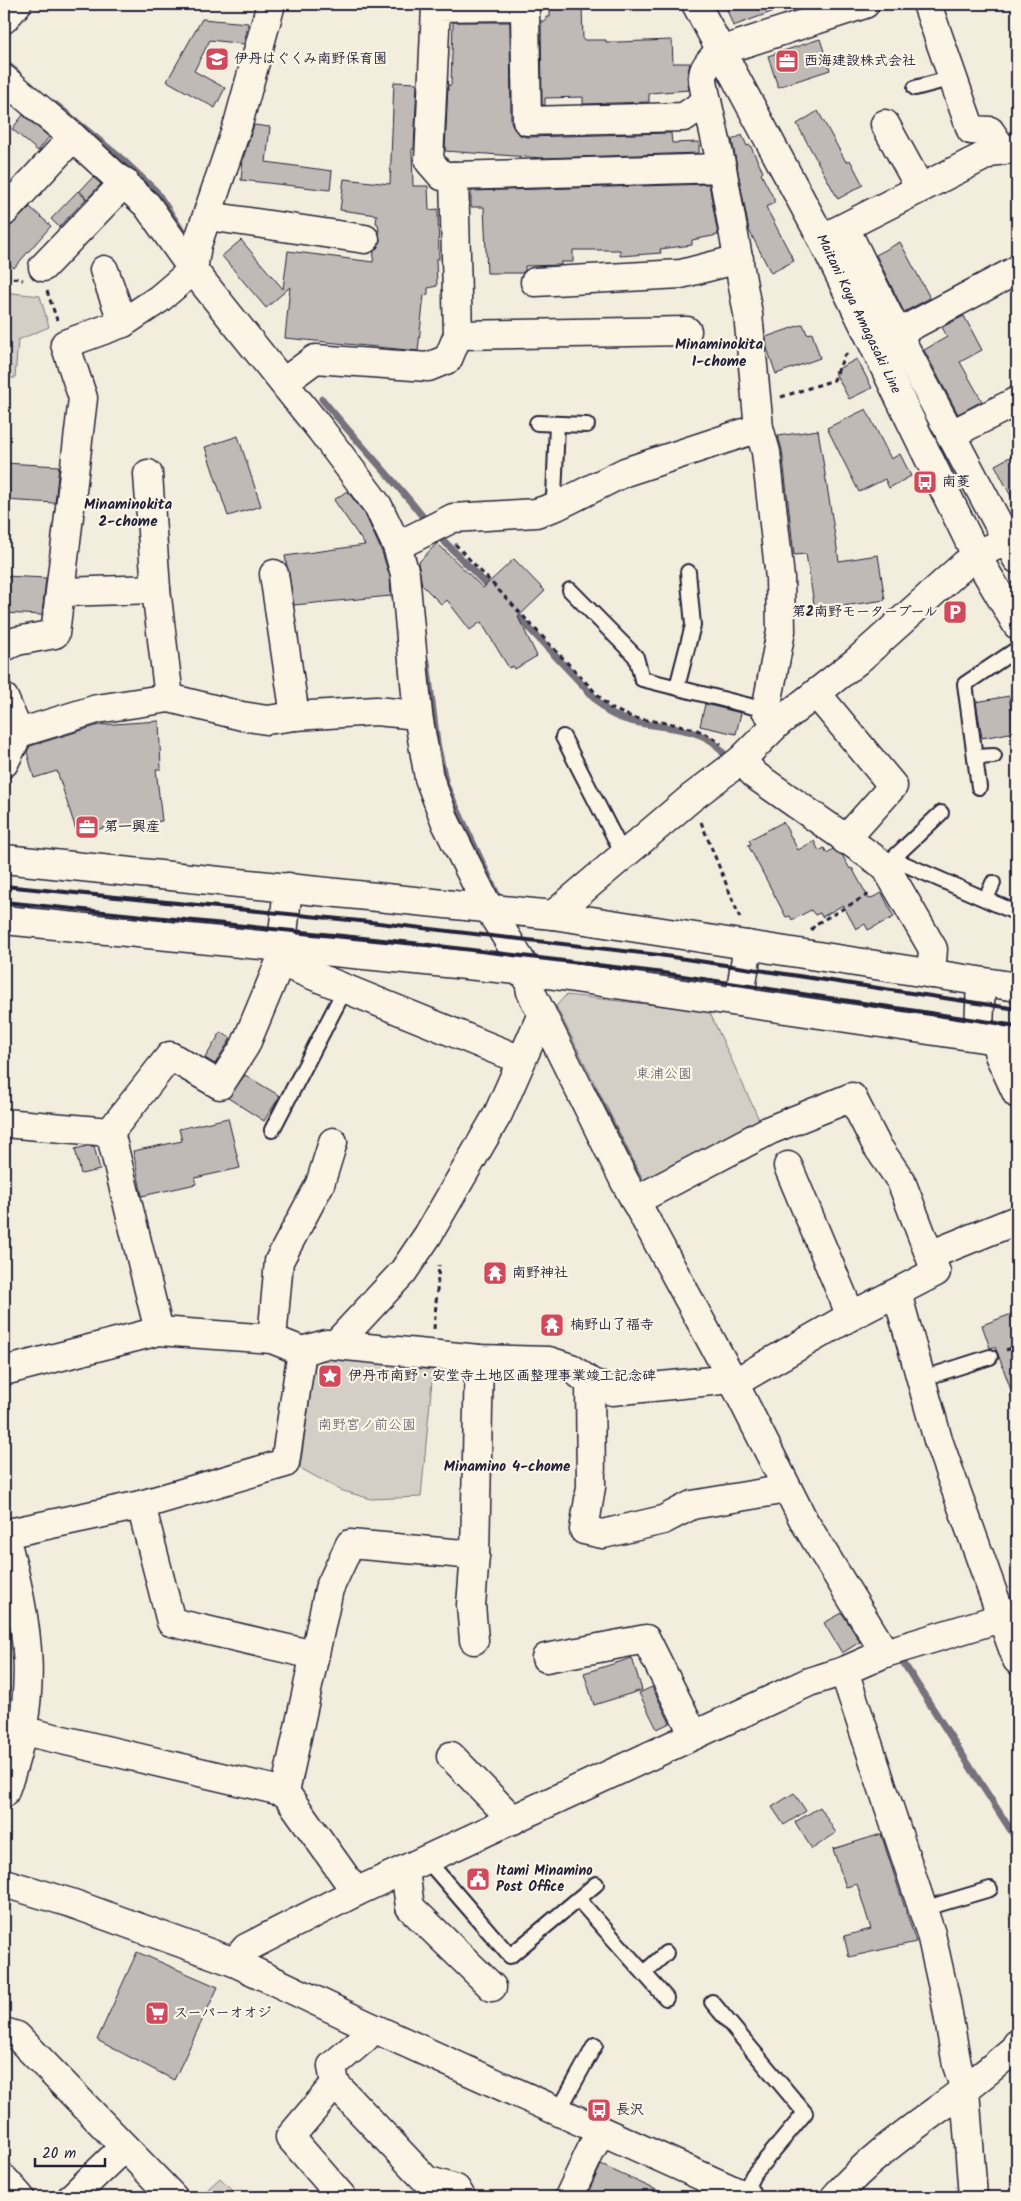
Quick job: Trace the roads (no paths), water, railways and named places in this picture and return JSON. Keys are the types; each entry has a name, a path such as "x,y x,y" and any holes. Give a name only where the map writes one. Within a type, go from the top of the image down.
{"street":[{"path":"4,19 17,4"},
{"path":"4,647 17,640 55,634 62,592 83,398 65,344 122,323 159,299 193,270 197,245 238,124 271,4"},
{"name":"Maitani Koya Amagasaki Line","path":"696,4 720,51 833,233 866,347 976,554 1017,625"},
{"path":"772,716 781,631 780,578 766,452 758,417 752,346 722,168 702,80 704,66 720,51 865,4"},
{"path":"927,4 970,130 990,131 1010,149"},
{"path":"708,101 684,117 526,121 525,14 517,6 470,5 436,7 429,161 442,176 722,168"},
{"path":"4,79 125,182 147,205 193,270 284,382 378,506 398,546 405,574 418,715 429,778 446,823 488,907 527,971 531,992 542,1014 636,1201 733,1381 787,1489 804,1521 885,1653"},
{"path":"885,124 920,188"},
{"path":"4,212 73,137"},
{"path":"553,915 691,798 740,760 772,716 816,693 857,661 976,554 1014,546 950,435 897,333 833,233 992,152 1010,149"},
{"path":"284,382 315,359 428,367 448,359 458,335 454,176"},
{"path":"40,278 125,182"},
{"path":"208,216 351,244"},
{"path":"535,282 681,274 738,259"},
{"path":"104,270 122,323"},
{"path":"866,347 897,333 1017,270"},
{"path":"458,335 688,331"},
{"path":"950,435 1017,401"},
{"path":"398,546 436,524 454,518 536,513 558,506 625,472 758,417"},
{"path":"143,487 169,698"},
{"path":"274,574 295,716"},
{"path":"62,592 156,589"},
{"path":"816,693 893,786 845,840"},
{"path":"4,698 19,733"},
{"path":"4,763 19,733 97,709 169,698 242,716 267,720 376,710 418,715"},
{"path":"740,760 756,776 845,840 890,869 933,949 931,974"},
{"path":"4,859 745,934 931,974 1017,987"},
{"path":"110,1132 170,1056 220,1085 244,1046 280,954 288,887"},
{"path":"4,920 280,954 527,971 1006,1041"},
{"path":"739,1002 745,934"},
{"path":"280,954 345,989 521,1060"},
{"path":"981,982 979,1029 1006,1041"},
{"path":"335,1345 403,1272 428,1235 498,1114 542,1014"},
{"path":"1006,1041 999,1055 1017,1094"},
{"path":"4,1371 159,1331 272,1339 302,1351 326,1344 479,1358 549,1361 571,1368 590,1382 612,1391 733,1381 936,1272 901,1181 877,1146 852,1098 770,1130 636,1201"},
{"path":"4,1124 110,1132"},
{"path":"110,1132 159,1331"},
{"path":"272,1339 279,1261 320,1184 333,1142"},
{"path":"788,1166 851,1316"},
{"path":"930,1255 1017,1220"},
{"path":"896,1293 938,1440 1010,1615 1017,1660"},
{"path":"4,1792 24,1731 29,1691 29,1649 22,1609 4,1533 141,1505 286,1463 302,1351"},
{"path":"474,1640 471,1605 475,1555 479,1358"},
{"path":"590,1382 591,1487 584,1530 603,1534 663,1520 692,1506 787,1489"},
{"path":"141,1505 171,1622 314,1655"},
{"path":"285,1792 329,1589 350,1544 475,1555"},
{"path":"234,1962 246,1948 356,1892 810,1682 844,1671 885,1653 1010,1615"},
{"path":"546,1658 646,1640 694,1735"},
{"path":"844,1671 931,1934 946,1997 957,2065 965,2090 975,2197"},
{"path":"24,1731 285,1792 356,1892"},
{"path":"451,1756 513,1820"},
{"path":"416,1865 410,1907 492,1987"},
{"path":"4,1883 71,1903 234,1962 371,2027 746,2196"},
{"path":"371,2027 365,2038 332,2066 336,2084 426,2180 456,2189 461,2197"},
{"path":"4,2032 17,2036 172,2197"},
{"path":"836,2197 852,2177 898,2138 965,2090 1016,2049"},
{"path":"336,2084 290,2137 342,2197"},
{"path":"569,2197 600,2131"},
{"path":"72,2197 124,2146"},
{"path":"4,2179 20,2197"}],"lane":[{"path":"915,88 953,78"},
{"path":"537,423 587,425"},
{"path":"557,424 554,497 558,506"},
{"path":"677,687 693,625 688,572"},
{"path":"570,590 636,657 642,679 677,687 772,716"},
{"path":"979,787 965,684 1017,649"},
{"path":"563,738 624,856"},
{"path":"975,757 994,756"},
{"path":"942,813 890,869 986,899 1017,913"},
{"path":"986,899 993,883"},
{"path":"272,1130 345,989"},
{"path":"921,1379 990,1357"},
{"path":"416,1865 510,1956 596,1884"},
{"path":"923,1910 990,1889"},
{"path":"578,1899 666,1998"},
{"path":"644,1973 666,1953"},
{"path":"712,2002 805,2113 753,2175 746,2196"},
{"path":"558,2112 594,2045"}],"waterway":[{"path":"4,62 17,73"},
{"path":"56,105 123,160 156,191 182,231"},
{"path":"322,399 423,517"},
{"path":"440,537 492,590"},
{"path":"512,610 608,712 634,722 675,728 701,735 713,742 726,756"},
{"path":"427,662 437,743 446,785 501,903"},
{"path":"594,1089 644,1189"},
{"path":"901,1659 1017,1840"}],"railway":[{"path":"4,886 370,922 659,955 1017,1009"},
{"path":"4,902 413,943 656,972 1017,1026"}],"place":[{"name":"伊丹はぐくみ南野保育園","path":"217,59"},
{"name":"西海建設株式会社","path":"787,61"},
{"name":"南菱","path":"925,482"},
{"name":"第2南野モータープール","path":"955,612"},
{"name":"第一興産","path":"87,827"},
{"name":"南野神社","path":"495,1273"},
{"name":"楠野山了福寺","path":"552,1325"},
{"name":"伊丹市南野・安堂寺土地区画整理事業竣工記念碑","path":"330,1376"},
{"name":"Itami Minamino Post Office","path":"478,1879"},
{"name":"スーパーオオジ","path":"157,2013"},
{"name":"長沢","path":"599,2110"}],"district":[{"name":"Minaminokita 1-chome","path":"719,354"},
{"name":"Minaminokita 2-chome","path":"128,514"},
{"name":"Minamino 4-chome","path":"507,1467"}],"park label":[{"name":"東浦公園","path":"664,1074"},
{"name":"南野宮ノ前公園","path":"367,1425"}]}
